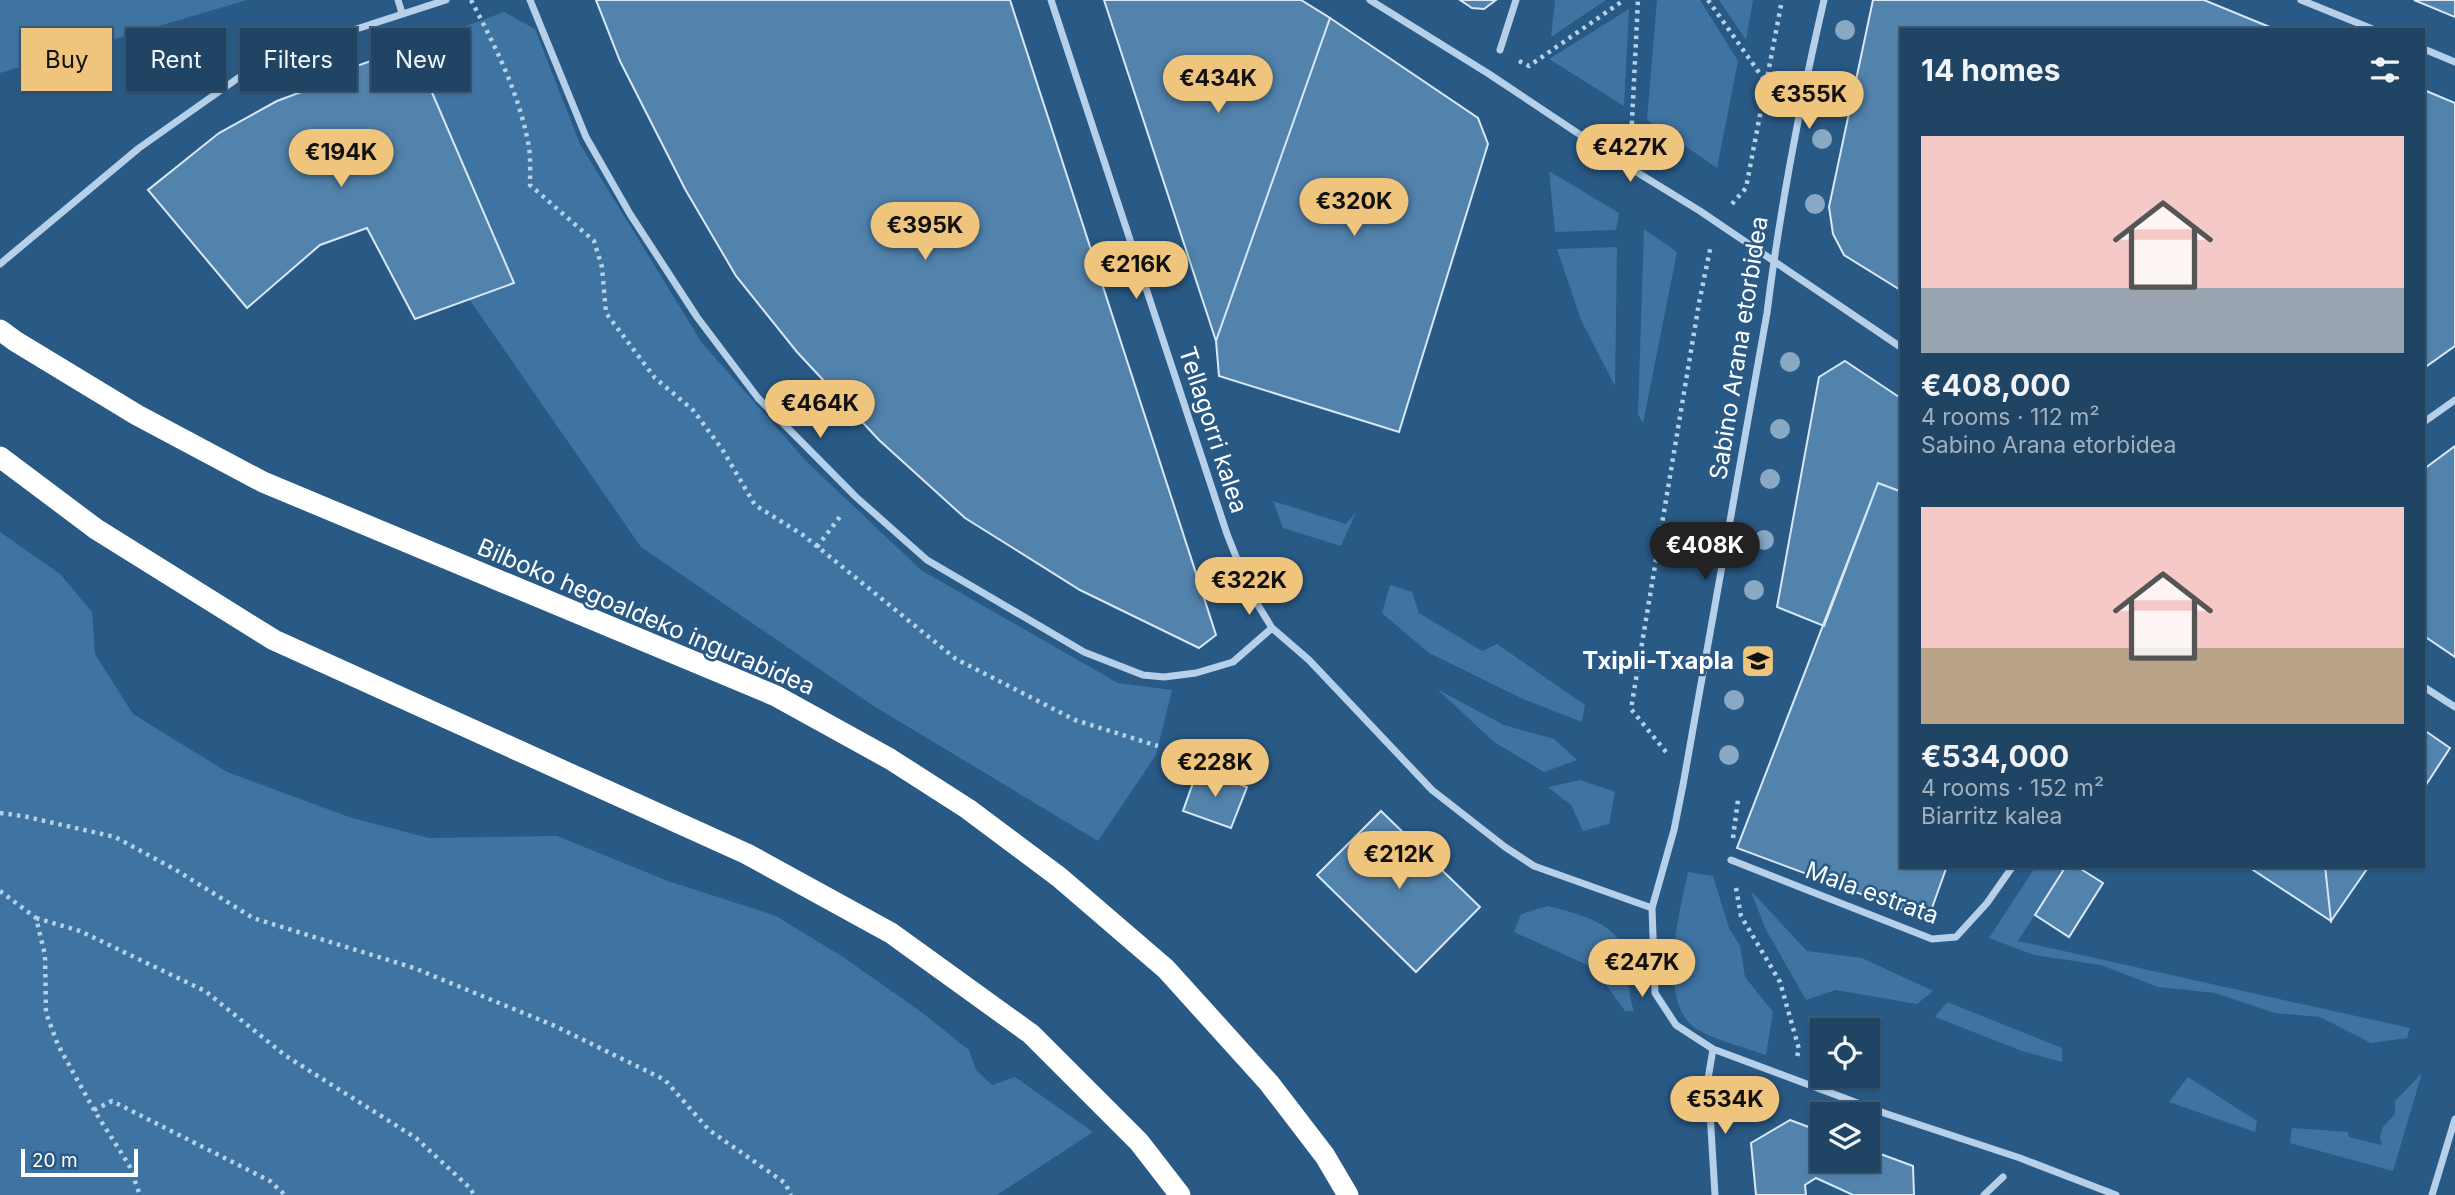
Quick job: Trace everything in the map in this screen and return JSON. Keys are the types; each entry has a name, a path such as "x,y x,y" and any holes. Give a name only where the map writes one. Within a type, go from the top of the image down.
{"highway":[{"name":"Bilboko hegoaldeko ingurabidea","path":"8,336 137,415 262,482 776,696 890,759 968,809 1059,877 1166,969 1269,1083 1325,1156 1348,1195"},
{"path":"0,457 96,529 274,640 747,854 891,933 1031,1034 1139,1142 1181,1195"}],"street":[{"path":"398,0 402,13"},
{"path":"0,264 139,148 241,76 341,34 446,0"},
{"path":"530,0 586,137 630,214 697,317 758,398 856,497 927,560 1084,652 1143,676 1164,677 1196,673 1233,662 1272,628"},
{"name":"Tellagorri kalea","path":"1051,0 1227,534 1250,592 1272,628 1309,660 1432,790 1505,847 1534,866 1652,908"},
{"path":"1370,0 1717,222 1900,347"},
{"path":"1500,50 1516,0"},
{"name":"Sabino Arana etorbidea","path":"1824,0 1796,120 1772,258 1764,327 1674,830 1652,908 1655,993 1676,1025 1713,1049 2116,1195"},
{"path":"2301,0 2370,28"},
{"path":"2425,49 2455,62"},
{"path":"2425,421 2455,400"},
{"path":"2425,688 2455,707"},
{"name":"Mala estrata","path":"1731,860 1932,939 1956,937 1987,903 2012,868"},
{"path":"1713,1049 1708,1079 1714,1195"},
{"path":"2432,1195 2455,1119"},
{"path":"1984,1195 2003,1177"}],"path":[{"path":"1500,50 1528,66 1625,0"},
{"path":"1630,168 1638,0"},
{"path":"1708,0 1766,82"},
{"path":"1687,757 1666,752 1631,709 1699,303 1717,222 1746,188 1782,0"},
{"path":"817,547 850,505"},
{"path":"1738,800 1731,860 1741,916 1780,982 1799,1049 1790,1077"},
{"path":"0,813 115,837 176,870 253,918 414,968 567,1032 665,1080 709,1130 785,1183 791,1195"},
{"path":"0,891 36,918 80,931 205,991 286,1056 416,1138 470,1188 474,1195"},
{"path":"36,918 45,955 46,1013 58,1045 94,1110 130,1165 140,1195"},
{"path":"94,1110 112,1101 270,1181 285,1195"}],"shaded area":[{"path":"0,0 247,0 152,28 126,28 126,36 112,40 112,28 21,28 21,67 0,73"},
{"path":"1555,0 1606,0 1551,37"},
{"path":"1657,0 1700,0 1738,61 1717,168 1647,120"},
{"path":"1719,0 1753,0 1746,40"},
{"path":"1629,9 1624,106 1549,59"},
{"path":"504,12 535,29 580,144 702,343 806,461 921,570 1118,683 1172,690 1156,755 1098,841 872,705 641,547 469,299 514,282 431,91 470,91 470,28 461,28"},
{"path":"1549,171 1619,213 1616,230 1555,232"},
{"path":"1644,229 1677,252 1643,423 1638,414"},
{"path":"1617,247 1615,386 1581,320 1557,249"},
{"path":"1273,501 1346,524 1356,512 1341,546 1283,528"},
{"path":"0,532 60,574 92,612 95,654 133,714 227,772 352,818 429,838 557,836 668,881 776,916 843,957 920,1011 969,1050 976,1070 992,1085 1015,1077 1093,1132 997,1195 0,1195"},
{"path":"1390,585 1412,592 1419,613 1482,651 1497,644 1585,705 1582,722 1521,698 1429,653 1382,613"},
{"path":"1437,689 1504,725 1554,739 1577,760 1544,772 1494,742"},
{"path":"1580,780 1615,792 1609,824 1583,831 1571,805 1548,787"},
{"path":"2035,868 2065,868 2018,941 2410,1028 2407,1038 2371,1043 2320,1017 2275,1013 2215,993 2158,987 2101,965 2034,955 1989,938"},
{"path":"1688,872 1713,876 1729,928 1740,946 1745,977 1773,1012 1766,1055 1702,1032 1683,1015 1676,997 1674,954"},
{"path":"1751,891 1807,951 1862,958 1933,991 1917,1004 1836,990 1806,1000 1765,928"},
{"path":"1548,906 1598,922 1617,938 1627,962 1634,1011 1625,1011 1594,968 1514,932 1521,914"},
{"path":"1947,1002 2062,1048 2062,1062 2022,1051 1935,1017"},
{"path":"2422,1073 2393,1171 2290,1143 2292,1128 2348,1132 2349,1137 2382,1145 2380,1137 2383,1127 2395,1114 2395,1101"},
{"path":"2188,1077 2257,1121 2255,1132 2169,1102"}],"building":[{"path":"596,0 1010,0 1216,635 1199,648 1080,590 965,518 879,440 797,352 736,276 685,189 620,61"},
{"path":"1104,0 1301,0 1330,18 1216,341"},
{"path":"1460,0 1496,0 1484,9 1472,8"},
{"path":"1873,0 2204,0 2272,28 1900,28 1900,290 1844,255 1833,234 1829,207"},
{"path":"2414,0 2455,0 2455,17"},
{"path":"1330,18 1478,118 1488,144 1399,432 1219,376 1216,341"},
{"path":"371,61 371,91 431,91 514,283 415,319 367,228 320,245 247,308 148,190 219,133 277,101 304,91 357,91 357,66"},
{"path":"2425,90 2455,103 2455,346 2425,367"},
{"path":"1845,361 1900,398 1900,491 1878,483 1824,626 1777,607 1819,377"},
{"path":"2455,446 2455,657 2425,637 2425,468"},
{"path":"1878,483 1900,491 1900,868 1946,868 1928,919 1737,848"},
{"path":"2425,731 2450,748 2425,786"},
{"path":"1198,769 1247,787 1231,828 1183,811"},
{"path":"1381,811 1480,907 1416,972 1317,875"},
{"path":"2065,868 2079,868 2103,883 2069,937 2035,915"},
{"path":"2250,868 2325,868 2331,921"},
{"path":"2325,868 2368,868 2331,921"},
{"path":"1790,1120 1810,1128 1810,1172 1880,1172 1880,1154 1913,1166 1914,1195 1853,1195 1816,1178 1805,1185 1806,1195 1756,1195 1751,1143"}],"place":[{"name":"Txipli-Txapla","path":"1758,661"}]}
